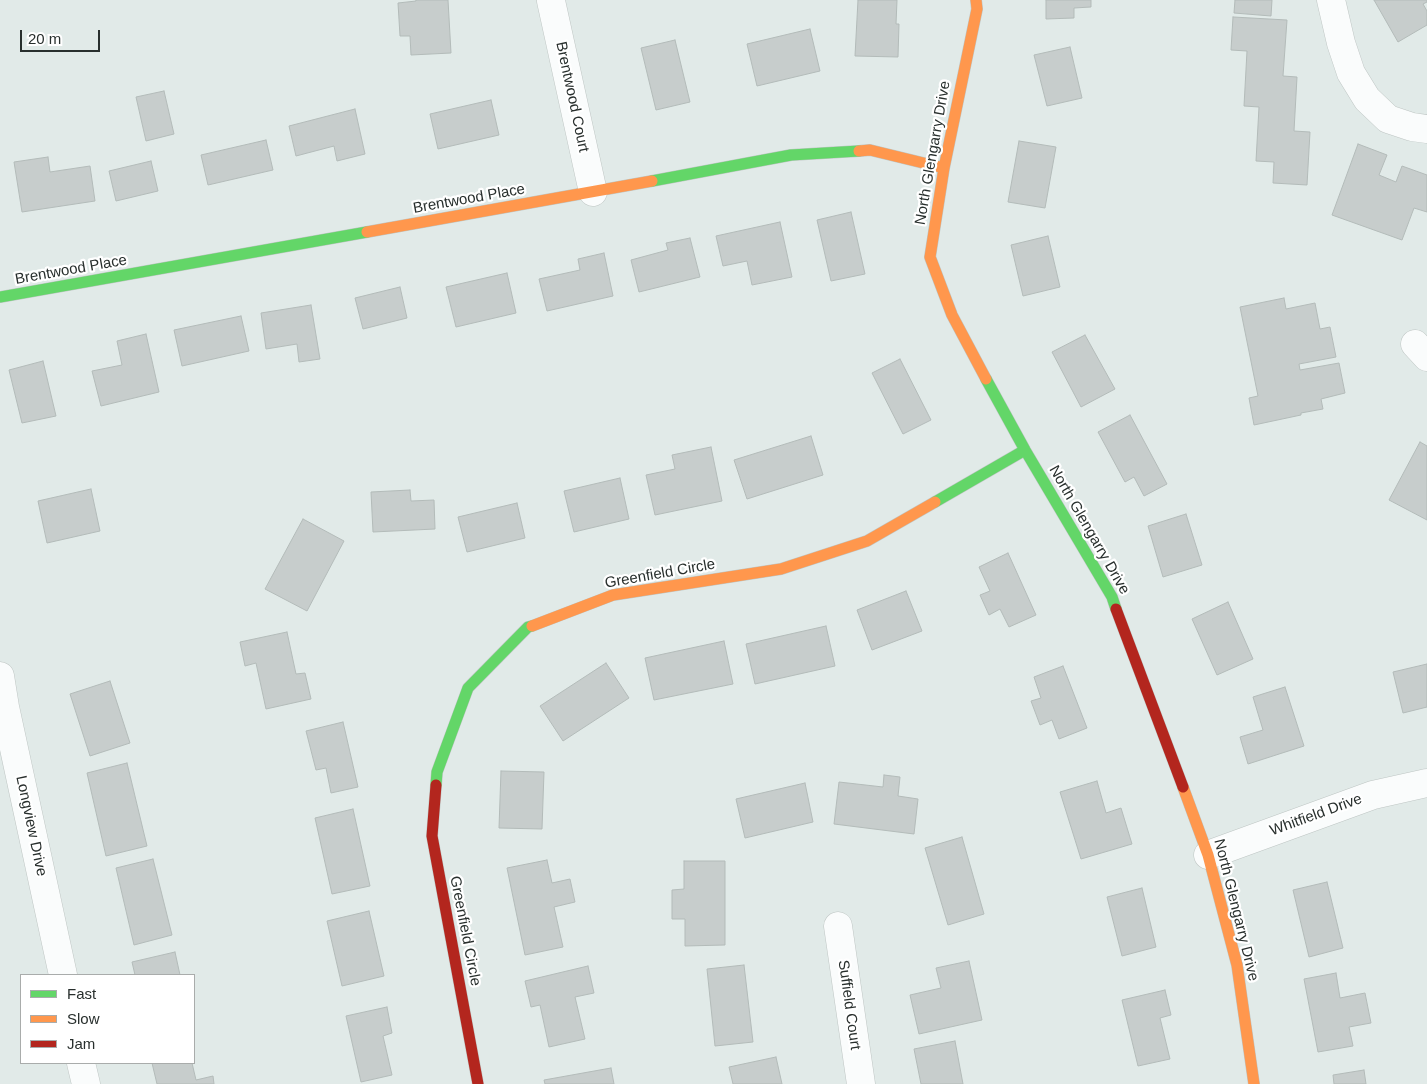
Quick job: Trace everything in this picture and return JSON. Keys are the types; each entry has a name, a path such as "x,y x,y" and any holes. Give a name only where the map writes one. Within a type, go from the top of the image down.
{"street":[{"name":"North Glengarry Drive","path":"976,0 976,9 944,168 930,257 952,315 1025,450 1112,598 1208,855 1237,965 1254,1084"},
{"path":"1330,0 1351,73 1367,99 1388,119 1412,127 1427,129"},
{"name":"Brentwood Court","path":"551,1 593,192"},
{"name":"Brentwood Place","path":"0,297 791,155 870,150 944,168"},
{"name":"Greenfield Circle","path":"478,1084 432,836 437,772 468,688 528,627 613,595 781,569 867,541 1025,450"},
{"name":"Longview Drive","path":"0,676 3,707 63,974"},
{"name":"Whitfield Drive","path":"1208,855 1373,795 1427,784"},
{"name":"Suffield Court","path":"838,926 861,1084"},
{"path":"81,1064 86,1084"}],"building":[{"path":"416,0 448,0 451,53 411,55 410,36 400,36 398,3"},
{"path":"858,0 897,0 896,24 899,24 898,57 855,56"},
{"path":"1046,0 1091,0 1091,7 1074,8 1074,18 1046,19"},
{"path":"1235,0 1272,0 1271,16 1234,13"},
{"path":"1374,0 1427,0 1423,4 1427,11 1427,25 1398,42"},
{"path":"1233,17 1287,20 1283,76 1297,77 1294,131 1310,132 1307,185 1273,183 1274,162 1256,161 1259,107 1244,106 1247,51 1231,50"},
{"path":"810,29 820,71 757,86 747,44"},
{"path":"675,40 690,102 656,110 641,48"},
{"path":"1070,47 1082,98 1047,106 1034,55"},
{"path":"164,91 174,134 146,141 136,97"},
{"path":"491,100 499,135 438,149 430,114"},
{"path":"355,109 365,154 337,161 334,146 296,156 289,126"},
{"path":"266,140 273,170 208,185 201,155"},
{"path":"1019,141 1056,147 1045,208 1008,202"},
{"path":"1358,144 1387,155 1379,175 1396,182 1402,166 1427,175 1427,212 1414,208 1402,240 1332,215"},
{"path":"48,157 50,172 90,166 95,201 22,212 14,162"},
{"path":"151,161 158,191 116,201 109,171"},
{"path":"851,212 865,274 831,281 817,220"},
{"path":"780,222 792,277 752,285 747,261 723,266 716,236"},
{"path":"1048,236 1060,287 1023,296 1011,245"},
{"path":"690,238 700,277 639,292 631,260 668,250 666,243"},
{"path":"604,253 613,296 547,311 539,279 580,270 578,259"},
{"path":"507,273 516,313 456,327 446,287"},
{"path":"400,287 407,318 363,329 355,298"},
{"path":"1284,298 1286,309 1315,303 1320,329 1330,327 1336,357 1299,364 1300,370 1339,363 1345,393 1321,399 1323,409 1254,425 1249,398 1258,396 1240,307"},
{"path":"311,305 320,359 299,362 297,344 266,349 261,313"},
{"path":"241,316 249,351 182,366 174,330"},
{"path":"146,334 159,392 101,406 92,371 122,365 117,341"},
{"path":"1085,335 1115,389 1081,407 1052,352"},
{"path":"900,359 931,420 903,434 872,373"},
{"path":"43,361 56,416 22,423 9,370"},
{"path":"1130,415 1167,484 1144,496 1134,477 1125,482 1098,432"},
{"path":"811,436 823,475 747,499 734,460"},
{"path":"1420,442 1427,446 1427,520 1389,500"},
{"path":"711,447 722,501 655,515 646,475 675,469 672,455"},
{"path":"620,478 629,519 574,532 564,491"},
{"path":"91,489 100,531 47,543 38,501"},
{"path":"410,490 411,501 434,500 435,529 373,532 371,492"},
{"path":"517,503 525,538 467,552 458,517"},
{"path":"1186,514 1202,565 1163,577 1148,526"},
{"path":"303,519 344,541 307,611 265,589"},
{"path":"1008,553 1036,615 1009,627 1000,609 989,615 980,595 990,591 979,567"},
{"path":"906,591 922,631 872,650 857,610"},
{"path":"1228,602 1253,659 1217,675 1192,619"},
{"path":"826,626 835,666 755,684 746,644"},
{"path":"287,632 296,674 305,673 311,699 266,709 256,663 245,666 240,642"},
{"path":"724,641 733,684 654,700 645,658"},
{"path":"606,663 629,698 563,741 540,706"},
{"path":"1427,664 1427,707 1403,713 1393,672"},
{"path":"1063,666 1087,728 1059,739 1052,720 1040,725 1031,701 1041,698 1034,677"},
{"path":"110,681 130,743 90,756 70,694"},
{"path":"1285,687 1304,746 1248,764 1240,737 1263,730 1253,697"},
{"path":"343,722 358,787 331,793 326,768 316,770 306,731"},
{"path":"127,763 147,846 106,856 87,773"},
{"path":"501,771 544,772 542,829 499,828"},
{"path":"884,775 900,777 898,796 918,799 914,834 834,824 839,782 883,787"},
{"path":"1097,781 1106,813 1121,808 1132,844 1081,859 1060,792"},
{"path":"805,783 813,822 745,838 736,799"},
{"path":"353,809 370,886 332,894 315,818"},
{"path":"962,837 984,914 948,925 925,848"},
{"path":"153,859 172,935 134,945 116,868"},
{"path":"547,860 552,883 570,879 575,902 554,907 563,947 525,955 507,868"},
{"path":"684,861 725,861 725,945 685,946 685,919 672,919 672,890 684,889"},
{"path":"1327,882 1343,948 1309,957 1293,890"},
{"path":"1142,888 1156,947 1122,956 1107,897"},
{"path":"369,911 384,976 342,986 327,921"},
{"path":"175,952 180,974 135,974 132,962"},
{"path":"969,961 982,1020 919,1034 910,995 941,988 936,968"},
{"path":"744,965 753,1042 715,1046 707,969"},
{"path":"588,966 594,993 575,997 585,1039 549,1047 540,1005 531,1007 525,981"},
{"path":"1336,973 1340,998 1365,993 1371,1023 1349,1027 1353,1046 1318,1052 1304,979"},
{"path":"1165,990 1171,1015 1160,1018 1170,1059 1138,1066 1122,1000"},
{"path":"387,1007 392,1033 383,1036 392,1075 361,1082 346,1016"},
{"path":"955,1041 963,1084 921,1084 914,1049"},
{"path":"776,1057 782,1084 733,1084 729,1067"},
{"path":"152,1064 192,1064 196,1080 213,1076 214,1084 157,1084"},
{"path":"611,1068 614,1084 545,1084 544,1080"},
{"path":"1364,1070 1366,1084 1334,1084 1333,1075"}],"traffic: fast":[{"path":"652,181 791,155 859,151"},
{"path":"0,297 367,232"},
{"path":"986,379 1025,450 1112,597 1116,609"},
{"path":"935,502 1025,450"},
{"path":"436,785 437,772 468,688 528,627 532,626"}],"traffic: slow":[{"path":"976,0 977,9 944,168 930,257 952,315 986,379"},
{"path":"859,151 870,150 944,168"},
{"path":"367,232 652,181"},
{"path":"532,626 613,595 781,569 867,541 935,502"},
{"path":"1183,787 1208,855 1237,965 1254,1084"}],"traffic: jam":[{"path":"1116,609 1183,787"},
{"path":"436,785 432,836 478,1084"}]}
